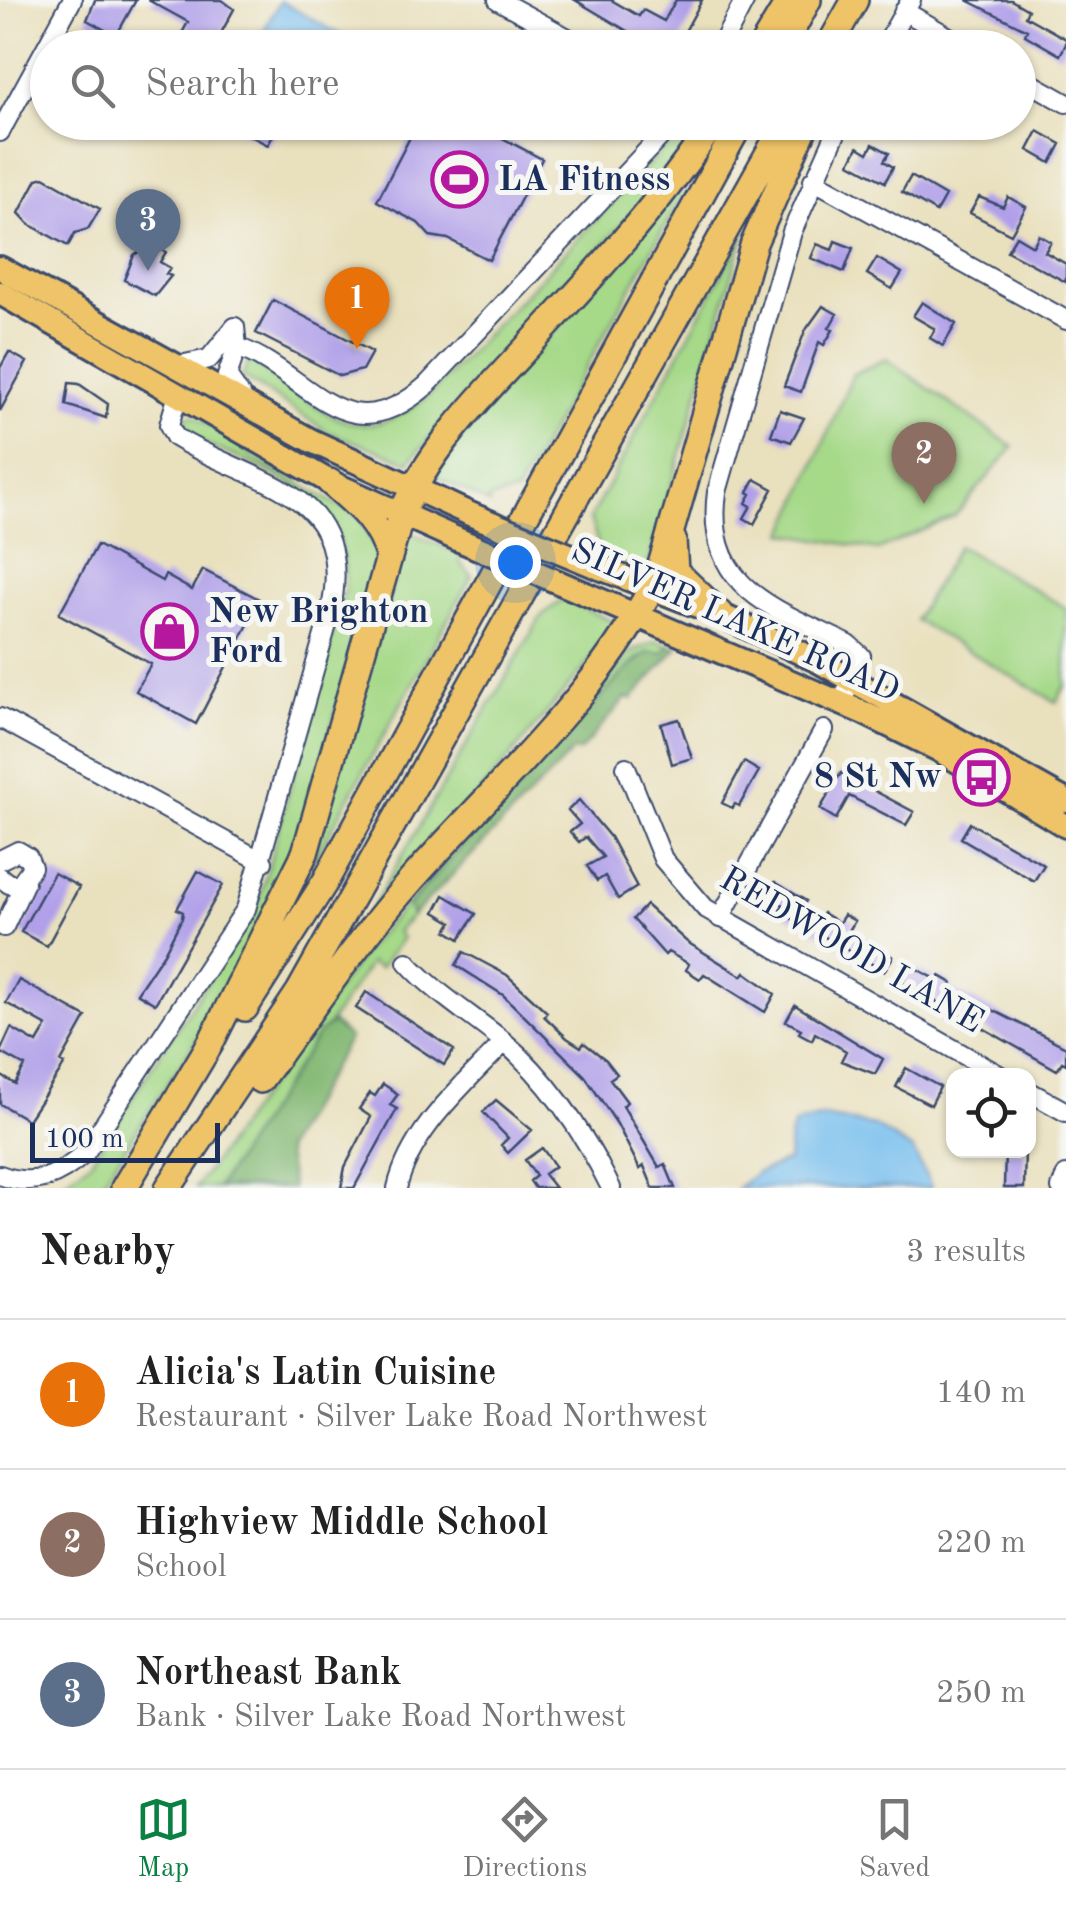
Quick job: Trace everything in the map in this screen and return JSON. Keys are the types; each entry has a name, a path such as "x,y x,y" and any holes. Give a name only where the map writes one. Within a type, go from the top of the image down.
{"highway":[{"path":"772,30 790,0"},
{"path":"792,30 808,0"},
{"path":"839,30 858,0"},
{"path":"849,30 858,0"},
{"path":"125,1188 210,1044 306,853 400,515 412,488 465,415 655,206 701,140"},
{"path":"125,1188 325,882 731,140"},
{"path":"168,1188 299,992 776,140"},
{"path":"215,1120 260,1080 383,915 608,660 637,618 651,590 672,526 754,243 800,140"},
{"path":"330,482 368,514 381,531 389,558"},
{"path":"672,526 675,571 721,615"}],"main road":[{"path":"0,268 252,409 470,514 721,615 853,680 1066,801"},
{"name":"SILVER LAKE ROAD","path":"0,293 330,482 842,704 939,750 1066,826"}],"street":[{"path":"56,30 72,0"},
{"path":"498,0 553,30"},
{"path":"729,30 745,0"},
{"path":"894,30 907,6 942,30"},
{"path":"0,132 30,77"},
{"path":"1036,86 1066,103"},
{"path":"236,346 279,366 324,404 354,413 401,404 427,385 657,140"},
{"path":"832,140 786,248 717,492 714,528 722,559 755,596 861,656 842,704"},
{"path":"813,180 1066,320"},
{"path":"174,366 209,359 235,327 236,346 227,376 252,409"},
{"path":"0,1176 28,1181 59,1174 85,1153 246,909 263,862 330,614 337,583 335,551 328,530 298,498 174,438 169,425 178,396"},
{"path":"0,718 263,862"},
{"path":"720,918 824,730"},
{"name":"REDWOOD LANE","path":"626,766 662,859 687,892 720,918 987,1068"},
{"path":"0,860 12,851 28,857 32,868 4,927"},
{"path":"0,876 9,884 25,882"},
{"path":"407,962 430,987 504,1042 574,1122 610,1188"},
{"path":"397,1188 401,1172 427,1127 504,1042"},
{"path":"1036,1095 1066,1112"},
{"path":"1061,1188 1066,1175"}],"green space":[{"path":"672,140 694,140 682,160 478,380 409,462 328,432 242,376 250,360 313,405 354,423 377,423 401,414 429,395"},
{"path":"700,164 516,493 489,499 489,504 436,476 454,444"},
{"path":"745,231 648,566 636,568 596,550 599,547 590,519"},
{"path":"886,359 1013,447 955,516 878,550 785,533 853,374"},
{"path":"192,415 221,431 256,459 359,517 378,553 303,833 227,993 99,1188 49,1188 60,1185 90,1162 258,904 345,587 342,553 332,526 315,504 269,472 184,435 180,421"},
{"path":"407,532 462,554 460,563 472,576 310,868"},
{"path":"958,546 1066,608 1066,685 1056,702 915,620"},
{"path":"564,599 620,625 463,813 360,928 542,615"},
{"path":"656,641 669,645 664,653 638,658 408,907 413,915 397,931 402,938 380,968 370,963 217,1188 195,1188 365,950 631,652"},
{"path":"669,645 678,647 632,699 626,698 580,751 573,751 413,915 408,907 426,886 624,672 648,652 664,653"},
{"path":"332,1023 349,1038 285,1149 292,1188 217,1188 318,1034"}],"water":[{"path":"280,1 332,30 264,30"},
{"path":"823,1117 875,1126 913,1150 932,1188 737,1188 756,1173 788,1161 790,1134 795,1124"}],"building":[{"path":"95,0 136,0 119,30 105,30 87,20"},
{"path":"148,0 222,0 234,9 223,30 184,30 188,22"},
{"path":"575,0 611,0 639,16 643,10 664,21 676,0 702,0 686,30 626,30"},
{"path":"967,0 1011,0 1028,10 1025,16 1066,39 1066,44 1060,55 1036,41 1036,30 1027,30"},
{"path":"1038,131 1061,144 1051,163 1028,150"},
{"name":"LA Fitness","path":"409,140 506,140 542,159 489,260 448,239 430,236 418,223 377,201"},
{"path":"873,144 889,153 884,161 893,167 885,182 850,163 858,147 868,153"},
{"path":"911,176 945,196 936,212 902,192"},
{"path":"44,177 100,209 88,229 75,233 68,246 29,224 19,213 37,179"},
{"path":"979,197 1003,207 1008,197 1026,207 1011,234 970,213"},
{"path":"1039,235 1051,242 1045,252 1066,264 1066,282 1007,251 1016,236 1033,246"},
{"path":"835,241 853,248 844,272 811,258 817,244 832,250"},
{"path":"153,245 166,252 160,262 170,268 166,274 171,276 155,296 124,280 134,255 140,251 148,256"},
{"path":"877,258 902,273 892,289 867,274"},
{"path":"273,300 372,352 362,370 340,376 256,333"},
{"path":"922,302 956,324 943,346 930,338 935,329 913,316"},
{"path":"823,306 837,314 829,328 833,330 824,345 819,342 801,392 784,386 805,331"},
{"path":"9,352 27,362 0,411 0,368"},
{"path":"69,383 79,384 108,404 106,418 66,405"},
{"path":"780,410 804,418 791,442 771,435"},
{"path":"755,479 773,489 754,524 744,518 751,506 746,503"},
{"name":"New Brighton Ford","path":"97,545 162,581 165,575 192,590 203,570 259,599 260,614 252,617 196,724 136,691 151,664 59,614"},
{"path":"679,719 692,758 672,764 661,724"},
{"path":"744,762 759,771 739,806 735,804 732,808 722,803"},
{"path":"841,773 914,812 906,825 849,796 836,819 820,809"},
{"path":"579,800 610,837 637,887 618,899 605,876 597,881 587,866 603,857 586,837 579,842 570,832 580,824 568,810"},
{"path":"970,823 1044,865 1034,881 961,838"},
{"path":"198,871 223,885 155,1004 137,993 182,918 183,912 177,909"},
{"path":"54,873 79,887 47,946 21,932"},
{"path":"775,882 806,901 794,920 779,911 783,905 766,895"},
{"path":"444,895 476,914 460,939 447,931 452,922 435,912"},
{"path":"646,905 687,942 742,976 745,972 775,994 765,1012 704,974 700,979 686,970 689,964 668,952 665,955 633,919"},
{"path":"823,913 839,923 844,915 855,921 850,929 854,934 893,957 884,971 813,930"},
{"path":"464,952 507,975 547,1012 544,1016 567,1038 581,1047 584,1043 606,1060 617,1074 610,1079 627,1102 623,1106 659,1167 665,1164 675,1188 653,1188 644,1166 640,1169 617,1124 585,1076 503,995 456,965"},
{"path":"911,966 938,980 940,976 952,983 949,988 1066,1047 1066,1064 1062,1062 1057,1070 902,982"},
{"path":"19,980 86,1017 61,1062 65,1064 28,1120 0,1104 0,1075 15,1084 25,1066 0,1052 11,1028 37,1043 47,1026 6,1003"},
{"path":"366,992 454,1050 444,1065 356,1008"},
{"path":"795,1005 883,1059 875,1074 841,1061 846,1051 815,1033 812,1040 799,1033 801,1029 786,1021"},
{"path":"906,1068 940,1087 931,1105 896,1087"},
{"path":"383,1084 398,1094 390,1105 397,1109 354,1188 341,1188 345,1167 371,1117 359,1109 370,1093 375,1096"},
{"path":"496,1100 532,1130 508,1153 501,1145 508,1138 483,1112"},
{"path":"542,1148 555,1166 544,1174 555,1188 535,1188 530,1181 536,1176 525,1160"},
{"path":"1005,1158 1025,1158 1024,1188 1004,1188"}],"place":[{"name":"LA Fitness","path":"459,180"},
{"name":"Northeast Bank","path":"148,271"},
{"name":"Alicia's Latin Cuisine","path":"357,349"},
{"name":"Highview Middle School","path":"924,504"},
{"name":"New Brighton Ford","path":"170,632"},
{"name":"8 St Nw","path":"981,777"}]}
